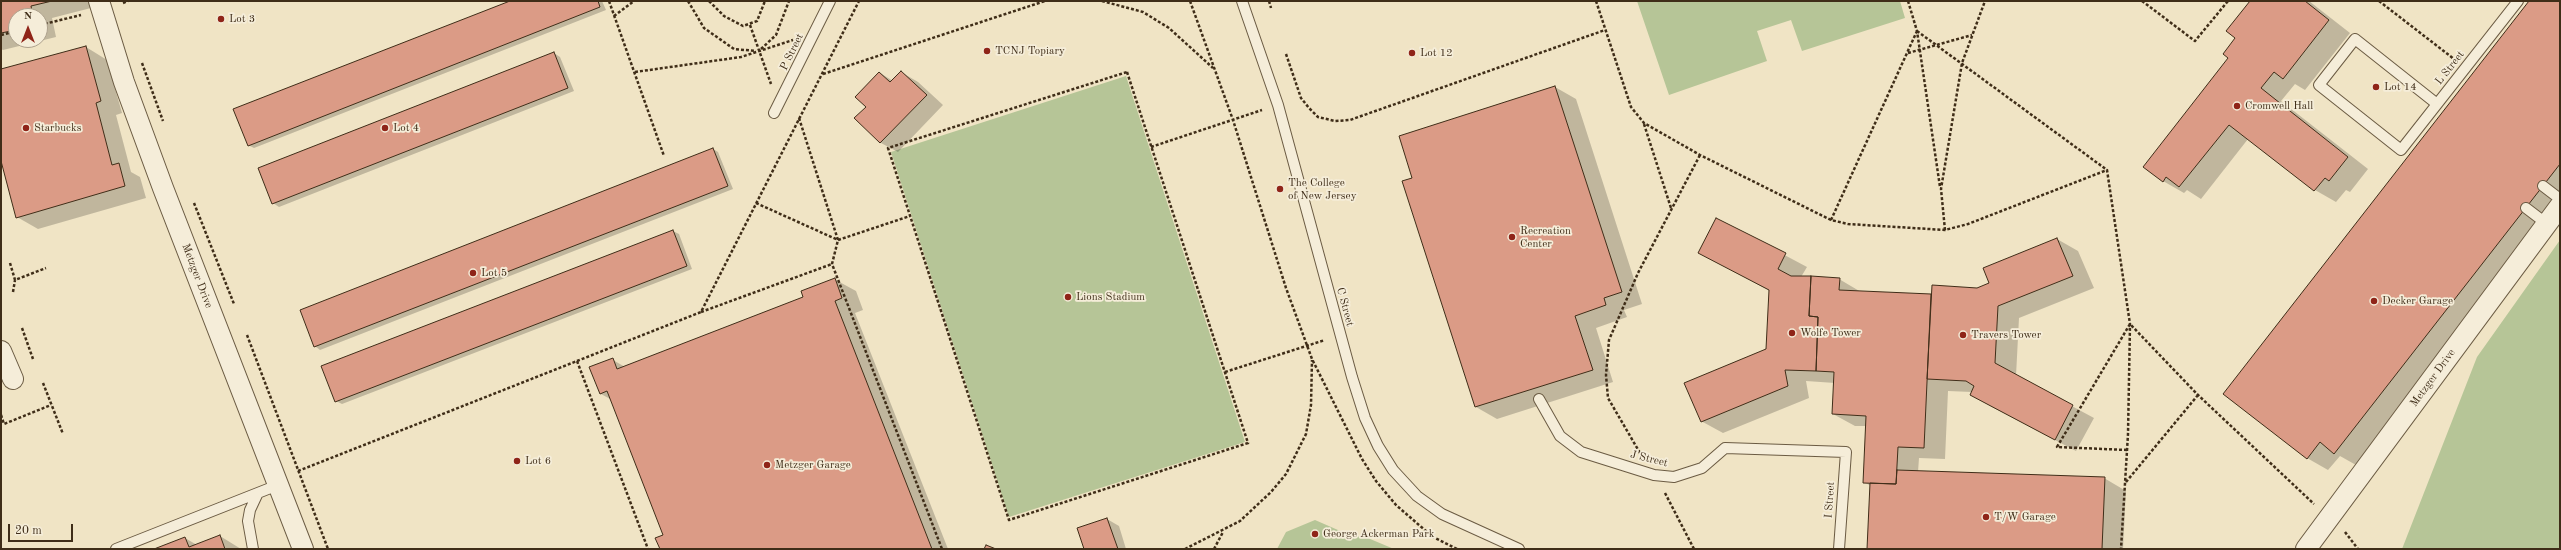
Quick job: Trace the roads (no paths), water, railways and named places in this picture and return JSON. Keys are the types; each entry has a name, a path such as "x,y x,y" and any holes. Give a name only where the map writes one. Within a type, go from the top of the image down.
{"street":[{"name":"Metzger Drive","path":"99,1 139,124 303,549"},
{"name":"Metzger Drive","path":"2306,549 2560,206"},
{"path":"1,351 13,380"}],"lane":[{"name":"P Street","path":"774,113 830,1"},
{"name":"C Street","path":"1242,1 1278,105 1365,418 1378,446 1393,470 1417,496 1442,514 1519,549"},
{"name":"L Street","path":"2437,104 2355,39 2319,85 2401,150 2518,1"},
{"path":"2543,186 2560,199"},
{"path":"2526,208 2547,224"},
{"name":"J Street","path":"1539,399 1560,436 1581,452 1654,475 1674,478 1702,468 1725,448 1846,452"},
{"name":"I Street","path":"1839,549 1846,452"},
{"path":"116,549 257,495 278,485"},
{"path":"253,549 248,521 250,510 257,495"}],"place":[{"name":"Lot 3","path":"221,19"},
{"name":"TCNJ Topiary","path":"987,51"},
{"name":"Lot 12","path":"1412,53"},
{"name":"Lot 14","path":"2376,87"},
{"name":"Cromwell Hall","path":"2237,106"},
{"name":"Starbucks","path":"26,128"},
{"name":"Lot 4","path":"385,128"},
{"name":"The College of New Jersey","path":"1280,189"},
{"name":"Recreation Center","path":"1512,237"},
{"name":"Lot 5","path":"473,273"},
{"name":"Lions Stadium","path":"1068,297"},
{"name":"Decker Garage","path":"2374,301"},
{"name":"Wolfe Tower","path":"1792,333"},
{"name":"Travers Tower","path":"1963,335"},
{"name":"Lot 6","path":"517,461"},
{"name":"Metzger Garage","path":"767,465"},
{"name":"T/W Garage","path":"1986,517"},
{"name":"George Ackerman Park","path":"1315,534"}]}
